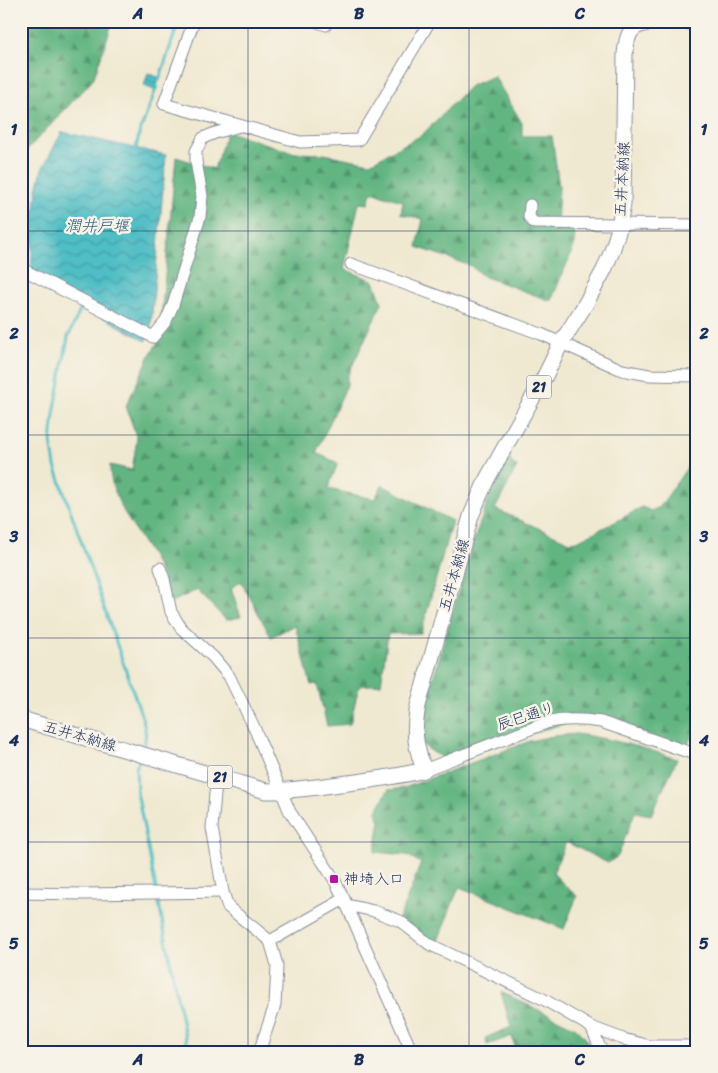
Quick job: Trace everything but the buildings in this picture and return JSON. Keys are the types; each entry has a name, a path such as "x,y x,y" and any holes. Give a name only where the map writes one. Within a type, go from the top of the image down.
{"main road":[{"name":"五井本納線","path":"21,719 266,791 282,791 400,776 424,770 416,745 415,718 471,516 487,479 545,376 561,343 585,305 612,252 623,204 625,54 628,26 660,21"},
{"path":"673,21 697,22"}],"street":[{"path":"194,21 164,104 300,142 359,140 430,21"},
{"path":"315,21 326,25 327,21"},
{"path":"26,271 153,337 166,321 173,305 200,217 202,196 196,152 203,138 242,126"},
{"path":"530,204 529,217 534,223 697,225"},
{"path":"352,264 541,334 622,370 649,375 697,376"},
{"path":"160,568 171,612 181,628 213,657 229,676 253,725 290,812 334,879 346,902 412,1052"},
{"name":"辰巳通り","path":"424,770 546,723 572,719 601,722 697,755"},
{"path":"218,777 214,794 212,828 223,892 228,907 270,941 277,965 276,1005 259,1052"},
{"path":"21,893 223,892"},
{"path":"270,941 346,902 400,921 429,944 544,999 592,1027 623,1039 650,1046 697,1046"},
{"path":"592,1027 602,1052"}],"green space":[{"path":"21,21 113,21 93,80 21,156"},
{"path":"494,76 522,123 522,136 552,136 559,187 557,228 575,231 574,247 551,301 483,276 471,266 417,247 423,219 401,214 403,201 371,192 368,204 359,203 344,269 374,281 382,303 347,377 347,385 316,453 338,463 328,489 375,499 382,485 452,521 421,633 388,634 381,684 359,686 350,724 327,726 317,684 311,685 295,625 271,637 241,581 231,588 241,617 226,620 197,590 168,604 159,570 121,506 111,479 110,465 132,470 137,439 126,406 151,353 159,341 176,157 214,169 226,135 229,132 295,153 324,154 370,163 422,135 470,86"},
{"path":"697,453 697,726 686,748 590,716 443,759 423,745 421,734 425,706 470,552 487,502 509,457 517,467 495,509 570,542 577,541 642,507 651,511 660,507"},
{"path":"576,734 627,744 677,759 651,815 635,812 618,856 608,863 566,842 553,873 577,896 564,929 459,887 434,951 397,924 421,863 407,855 375,852 380,820 376,812 388,790 404,788 530,741"},
{"path":"501,992 576,1028 584,1036 593,1052 554,1052 552,1047 539,1052 516,1052 512,1036 487,1045 485,1038 511,1027"}],"water":[{"path":"148,73 160,78 155,90 144,86"},
{"name":"潤井戸堰","path":"62,132 166,155 150,336 146,341 31,277 37,190 42,169"}],"waterway":[{"path":"159,80 179,21"},
{"path":"136,149 139,134 157,86"},
{"path":"82,306 68,337 54,414 51,442 55,466 142,717 146,733 143,750"},
{"path":"140,758 136,768 137,792 188,1052"}],"place":[{"name":"神埼入口","path":"334,879"}]}
